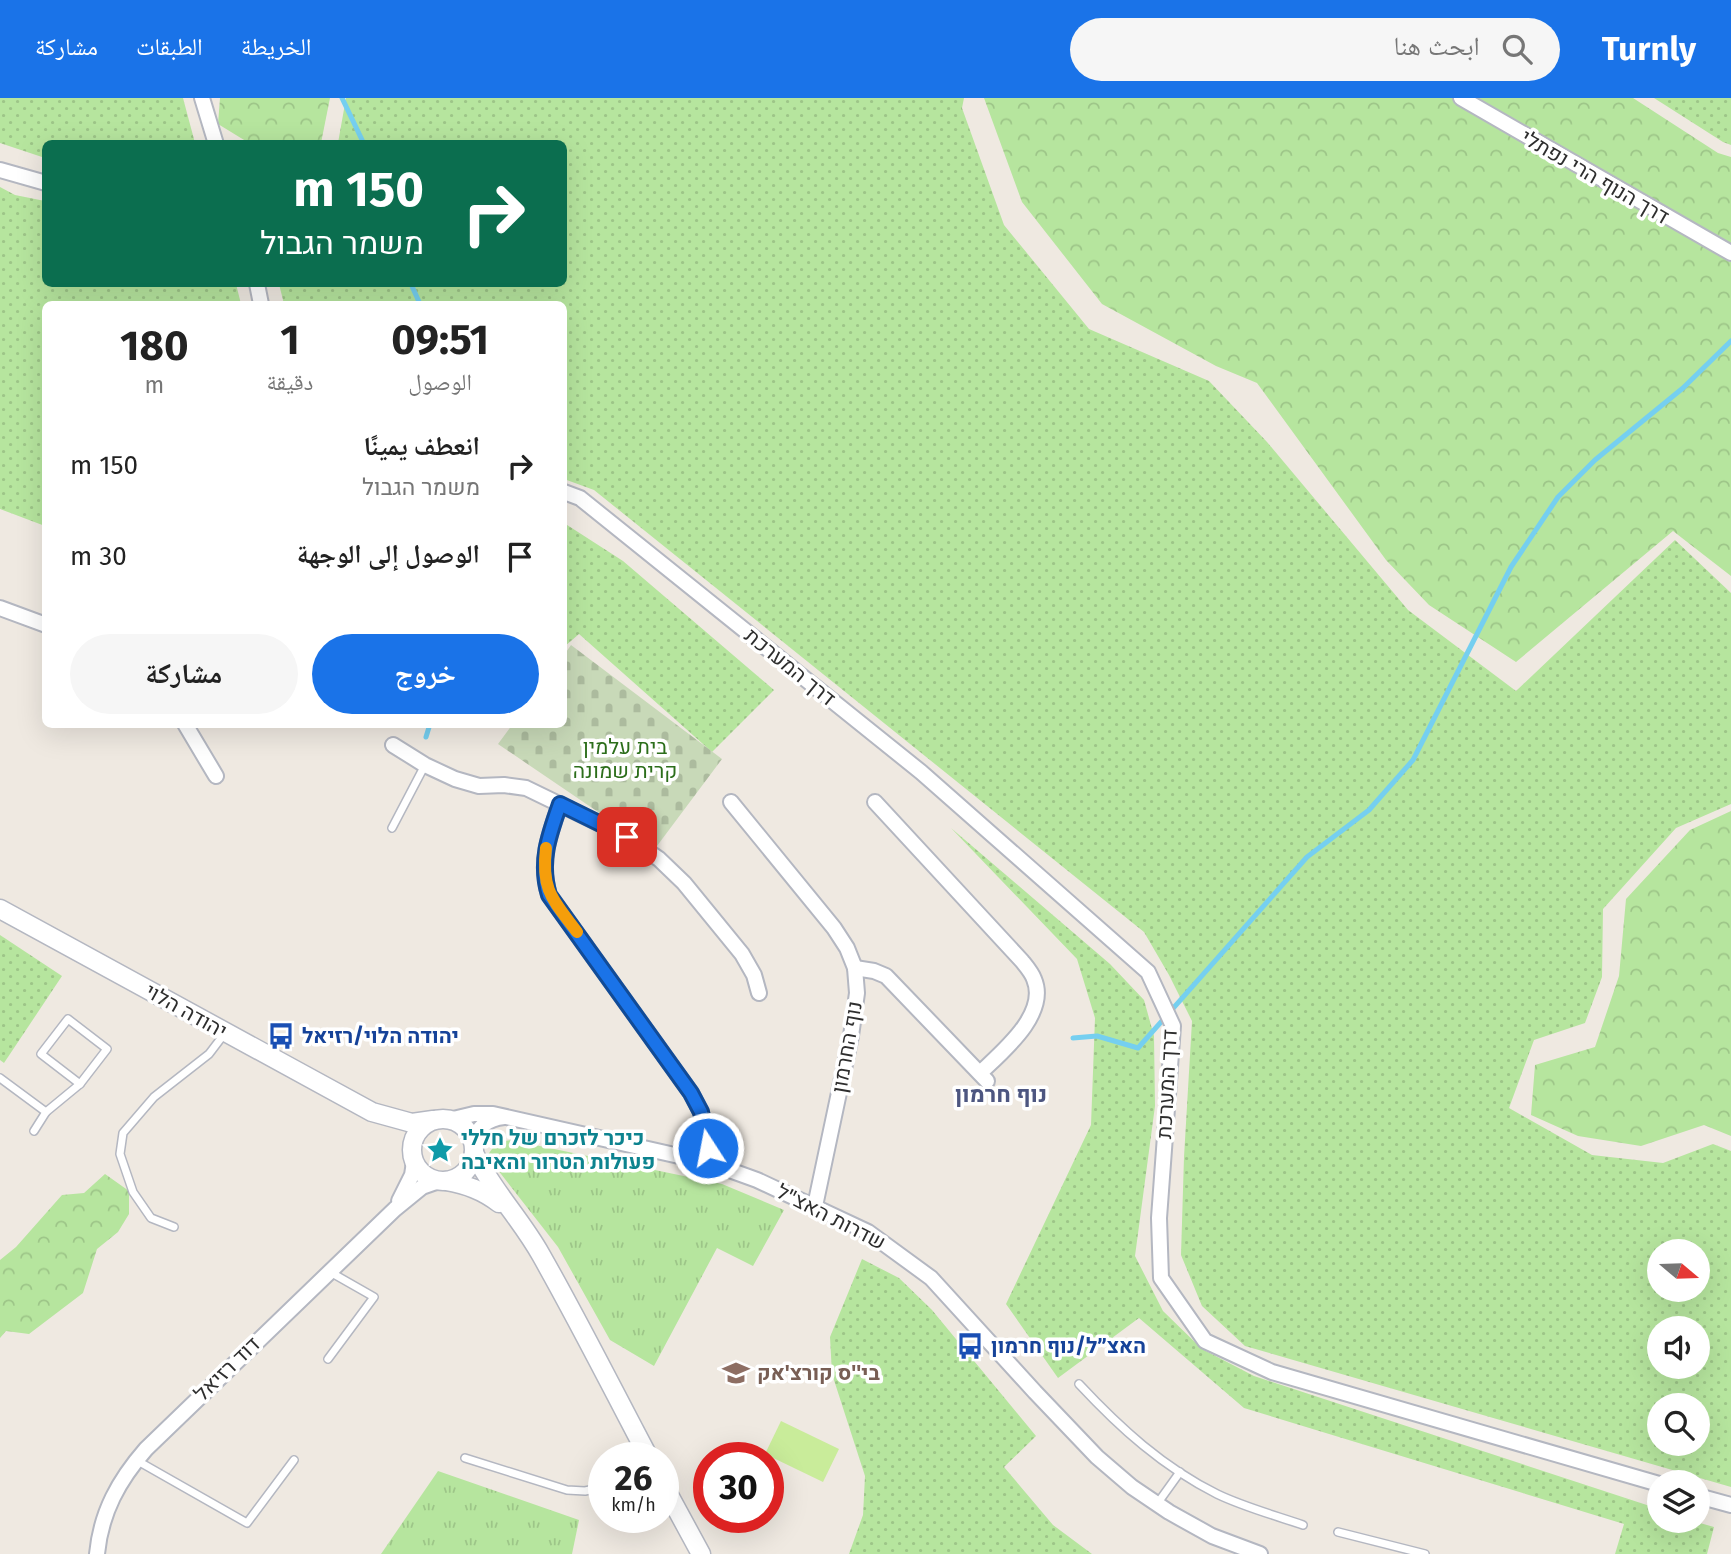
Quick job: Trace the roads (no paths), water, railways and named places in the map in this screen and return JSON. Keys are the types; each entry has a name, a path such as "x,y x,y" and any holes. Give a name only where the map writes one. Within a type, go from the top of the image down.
{"street":[{"path":"202,98 215,140"},
{"name":"דרך הנוף הרי נפתלי","path":"1461,98 1731,253"},
{"path":"0,170 42,182"},
{"name":"דרך המערכת","path":"567,493 580,498 921,772 1148,972 1173,1026 1159,1218 1161,1278 1205,1341 1272,1372 1647,1481"},
{"path":"0,608 42,624"},
{"path":"187,728 216,776"},
{"path":"393,745 425,765 455,779 479,786 526,788 627,837 659,859 684,883 742,954 760,993"},
{"name":"נוף החרמון","path":"731,802 835,928 855,968 857,993 850,1036 815,1206"},
{"path":"855,968 886,976 984,1077 1030,1019 1037,996 1035,980 1022,961 875,802"},
{"path":"560,804 547,841 544,862 544,879 549,895 691,1093 701,1112 710,1163"},
{"name":"יהודה הלוי","path":"0,909 372,1112 412,1123 441,1120"},
{"name":"יהודה הלוי","path":"372,1112 391,1128 413,1157"},
{"name":"שדרות האצ\"ל","path":"441,1120 485,1113 505,1116 710,1163 757,1180 868,1232 931,1278 1097,1457 1132,1487 1212,1536 1260,1554"},
{"path":"443,1181 465,1172 471,1163 479,1128 505,1116"},
{"path":"518,1218 487,1194 469,1185 425,1176 413,1157 413,1142 417,1132 441,1120 462,1126 490,1183 518,1218 540,1254 640,1442"},
{"name":"דוד רזיאל","path":"395,1209 412,1175 413,1157"},
{"name":"דוד רזיאל","path":"97,1554 99,1532 111,1499 127,1471 172,1421 395,1209 422,1187 443,1181"},
{"path":"1710,1500 1731,1506"},
{"path":"679,1513 701,1554"}],"lane":[{"path":"392,828 425,765"},
{"path":"34,1131 46,1112 80,1084 107,1049 68,1019 41,1054 80,1084"},
{"path":"174,1227 151,1218 133,1192 120,1154 123,1133 154,1097 209,1054 225,1032"},
{"path":"0,1078 46,1112"},
{"path":"328,1359 374,1297 329,1271"},
{"path":"1079,1384 1148,1451 1180,1472 1217,1494 1303,1525"},
{"path":"465,1458 567,1490 588,1490"},
{"path":"136,1460 247,1523 294,1460"},
{"path":"1157,1504 1180,1472"},
{"path":"1338,1532 1426,1554"}],"waterway":[{"path":"342,98 362,140"},
{"path":"412,287 419,301"},
{"path":"1073,1038 1097,1036 1138,1048 1307,857 1369,810 1413,760 1511,567 1558,497 1595,460 1683,388 1731,341"},
{"path":"426,737 429,728"}],"place":[{"name":"יהודה הלוי/רזיאל","path":"281,1036"},
{"name":"כיכר לזכרם של חללי פעולות הטרור והאיבה","path":"440,1150"},
{"name":"האצ״ל/נוף חרמון","path":"970,1346"},
{"name":"בי''ס קורצ'אק","path":"736,1373"}],"district":[{"name":"נוף חרמון","path":"1001,1094"}],"park label":[{"name":"בית עלמין קרית שמונה","path":"625,759"}]}
